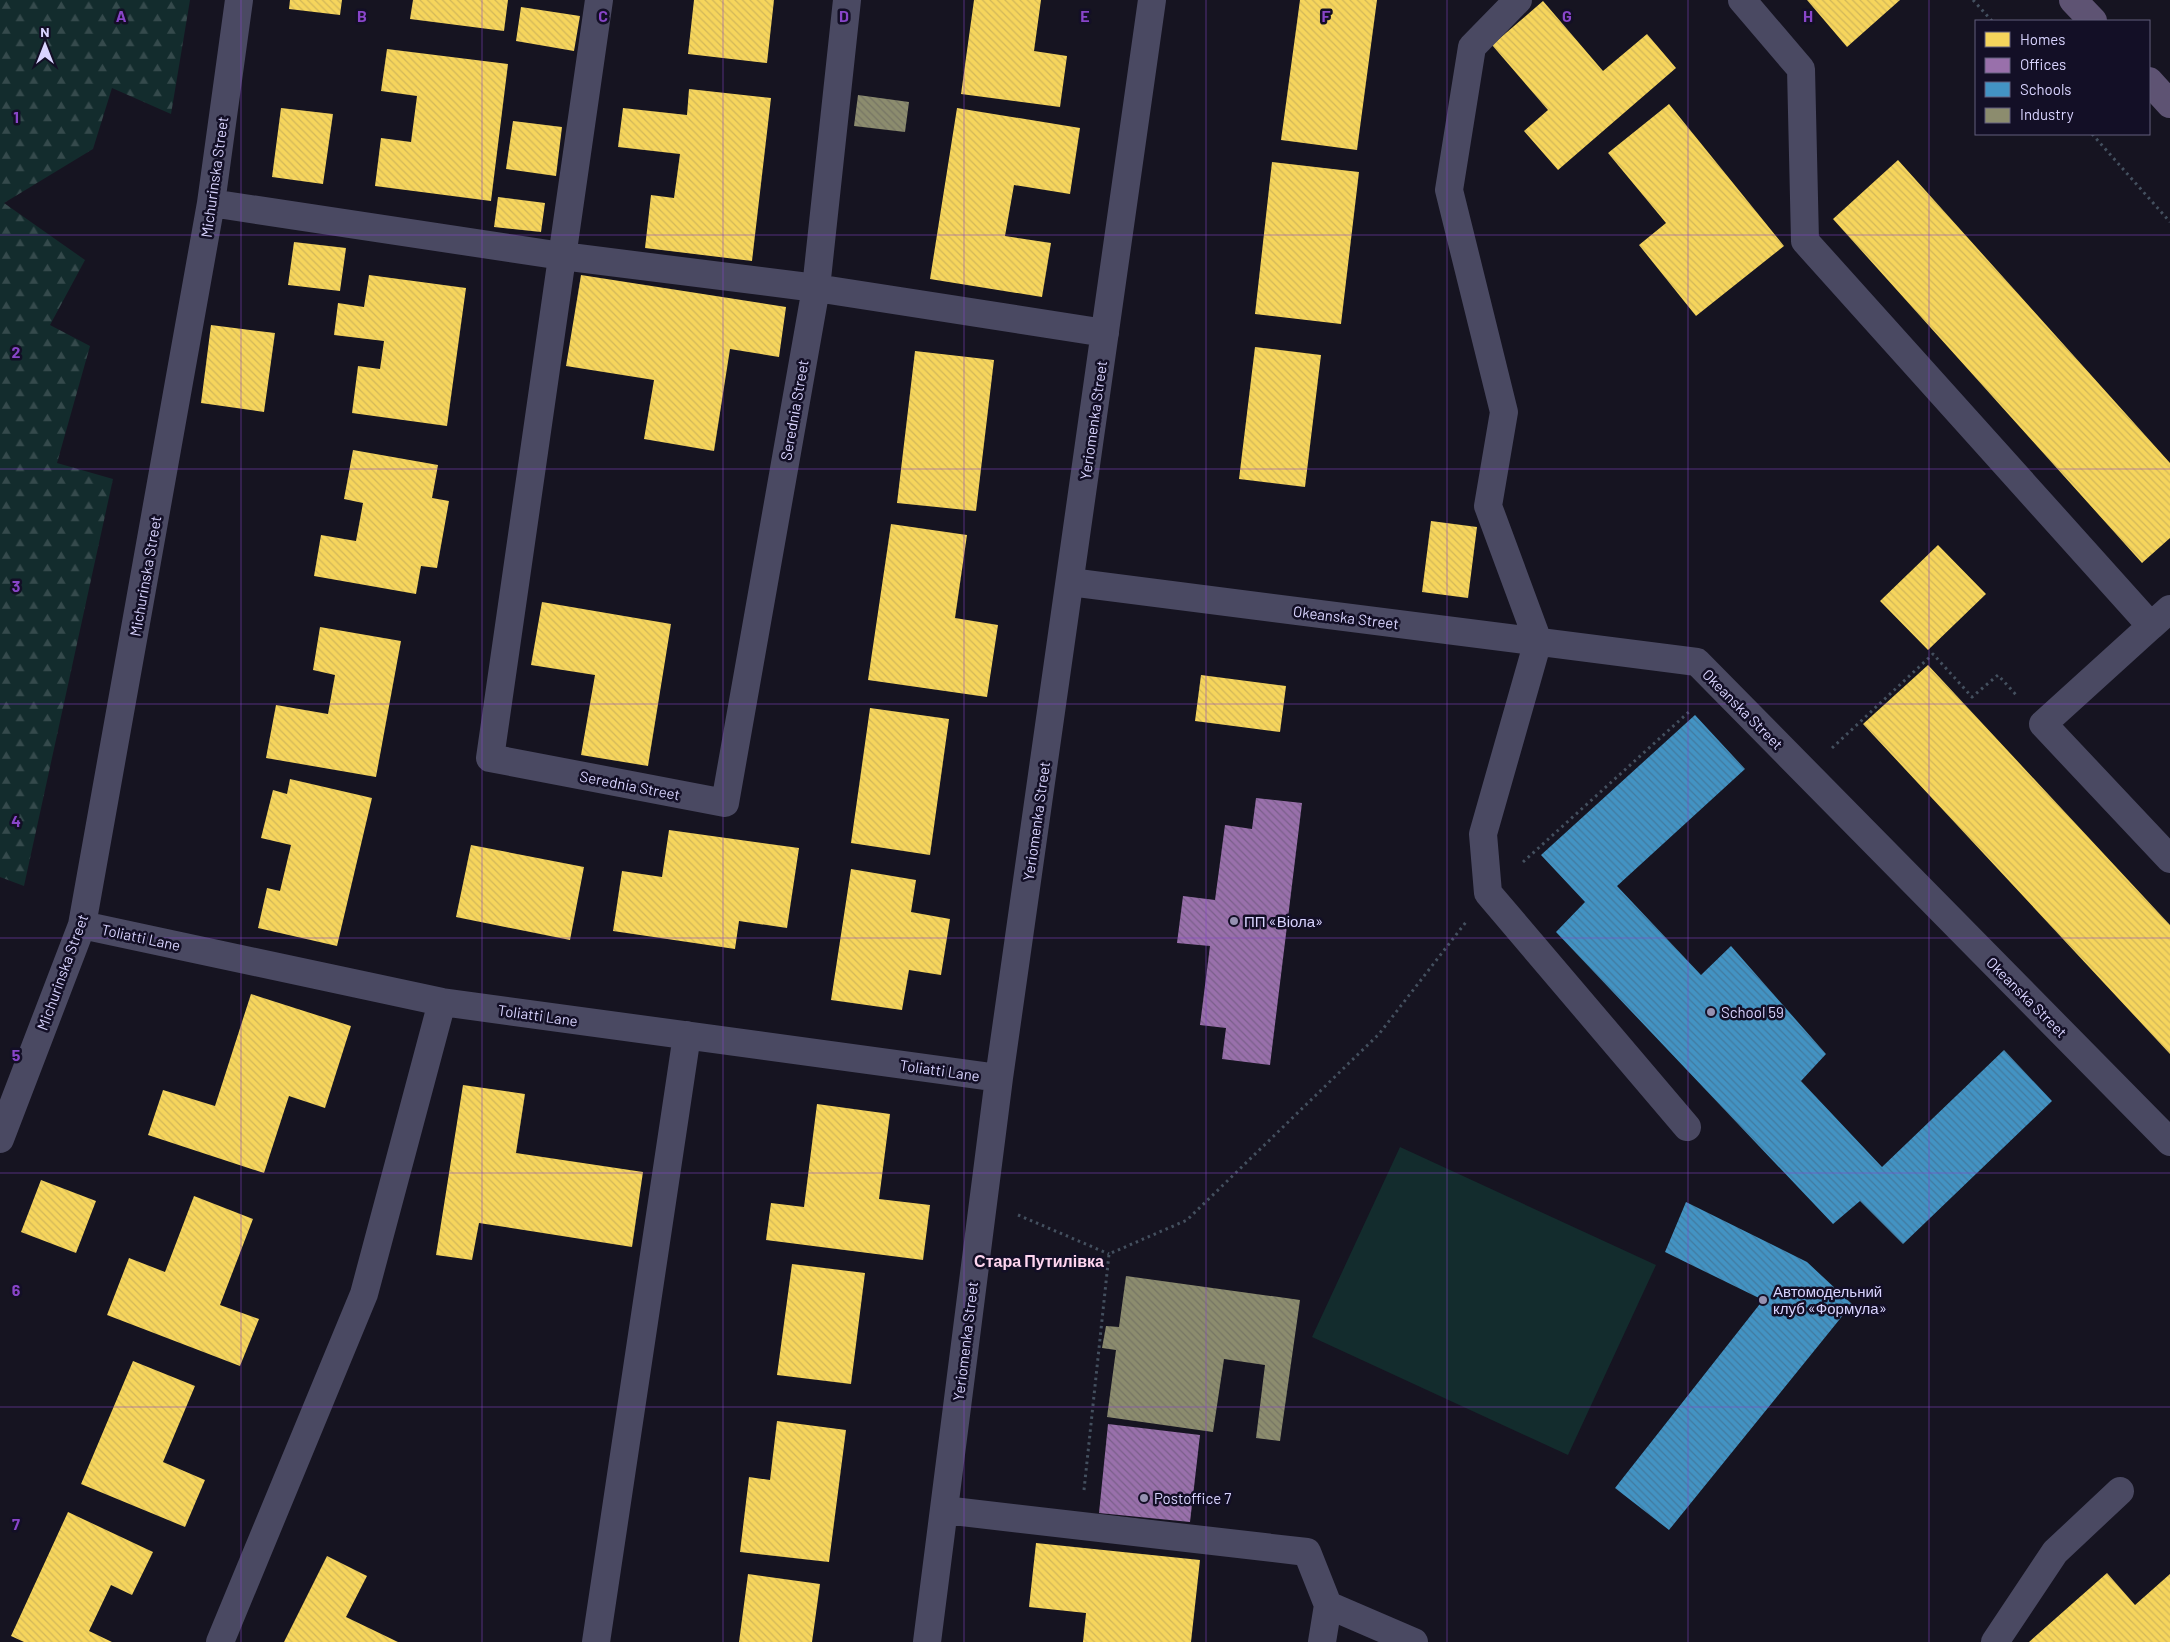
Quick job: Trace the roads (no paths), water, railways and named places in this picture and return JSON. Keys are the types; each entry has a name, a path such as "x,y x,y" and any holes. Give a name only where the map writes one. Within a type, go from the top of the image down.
{"main road":[{"path":"2073,0 2092,20"},
{"path":"2150,82 2170,104"}],"street":[{"name":"Michurinska Street","path":"0,1139 82,925 211,203 239,0"},
{"name":"Serednia Street","path":"599,0 490,758 725,803 816,288 847,0"},
{"name":"Yeriomenka Street","path":"927,1642 999,1078 1152,0"},
{"path":"1518,0 1472,47 1448,190 1504,412 1488,506 1538,641 1483,834 1488,894 1687,1127"},
{"path":"1742,0 1801,69 1805,241 2161,618 2043,724 2170,859"},
{"path":"211,203 562,256 816,288 1105,334"},
{"name":"Okeanska Street","path":"1070,582 1697,662 2170,1142"},
{"name":"Toliatti Lane","path":"82,925 442,1002 999,1078"},
{"path":"220,1642 364,1294 442,1002"},
{"path":"596,1642 686,1035"},
{"path":"1995,1642 2055,1552 2120,1490"},
{"path":"944,1510 1307,1552 1328,1605 1322,1642"},
{"path":"1328,1605 1414,1642"}],"place":[{"name":"ПП «Віола»","path":"1234,921"},
{"name":"School 59","path":"1711,1012"},
{"name":"Автомодельний клуб «Формула»","path":"1763,1300"},
{"name":"Postoffice 7","path":"1144,1498"}],"district":[{"name":"Стара Путилівка","path":"1039,1260"}]}
